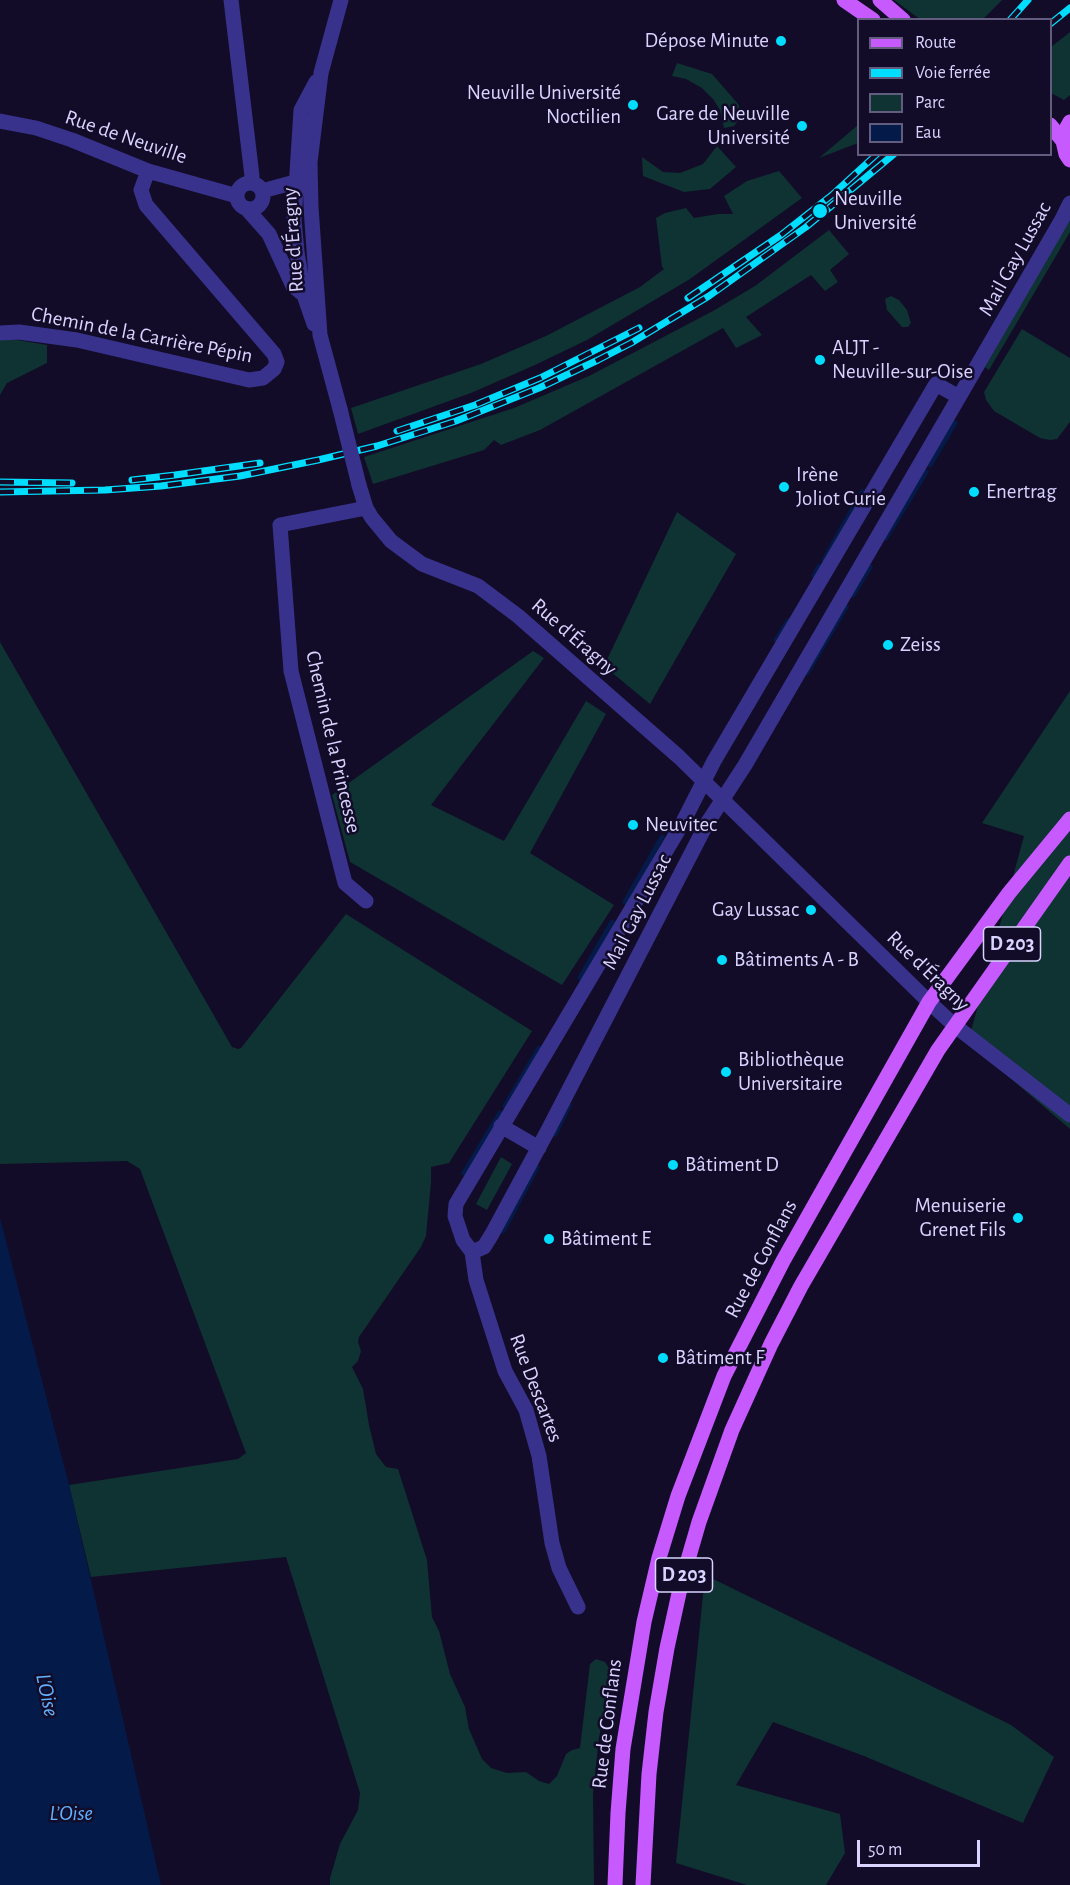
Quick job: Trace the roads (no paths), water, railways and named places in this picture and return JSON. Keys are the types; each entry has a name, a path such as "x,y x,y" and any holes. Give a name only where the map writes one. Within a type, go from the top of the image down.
{"main road":[{"path":"844,0 870,18"},
{"path":"880,0 901,18"},
{"path":"1052,115 1070,117"},
{"path":"1070,122 1063,141 1070,160"},
{"path":"1052,127 1063,141"},
{"name":"Rue de Conflans","path":"615,1885 620,1780 632,1686 644,1622 657,1568 689,1463 724,1376 753,1316 928,1002 1010,893 1070,819"},
{"name":"D 203","path":"643,1885 649,1774 661,1680 684,1574 720,1461 757,1373 801,1286 954,1025 1070,863"}],"street":[{"path":"231,0 252,176 263,198 259,206 255,208 242,202"},
{"name":"Rue d'Éragny","path":"340,0 321,73 310,162 310,207 320,334 359,485 366,508 372,518 391,542 412,558 478,586 518,616 679,757 928,1002 954,1025 1070,1115"},
{"name":"Rue d'Éragny","path":"304,295 295,231 295,182 301,110 321,73"},
{"name":"Rue de Neuville","path":"0,121 45,131 148,171 242,202"},
{"name":"Chemin de la Carrière Pépin","path":"0,333 19,332 77,340 249,380 263,378 276,367 278,362 274,354 146,206 141,190 148,171"},
{"path":"313,233 307,230 304,224 301,188 295,182 256,187 242,185 242,202 269,234 293,286 304,295 313,322 320,334"},
{"name":"Mail Gay Lussac","path":"959,398 936,384 714,761 682,824 456,1204 455,1216 460,1232 472,1252 484,1246 539,1148 696,844 905,492 1061,221 1070,202"},
{"path":"881,478 905,492"},
{"name":"Chemin de la Princesse","path":"366,508 280,525 291,671 345,883 366,901"},
{"path":"812,595 836,608"},
{"path":"501,1126 539,1148"},
{"name":"Rue Descartes","path":"472,1252 476,1280 505,1371 526,1410 539,1456 552,1543 559,1568 578,1607"}],"water":[{"name":"L’Oise","path":"0,1218 69,1485 161,1885 0,1885"}],"waterway":[{"path":"930,465 955,423"},
{"path":"886,538 926,472"},
{"path":"824,560 862,492"},
{"path":"814,576 819,566"},
{"path":"853,595 870,567"},
{"path":"807,673 846,607"},
{"path":"776,640 788,621"},
{"path":"625,902 662,837"},
{"path":"580,978 612,922"},
{"path":"505,1106 539,1048"},
{"path":"555,1134 569,1106"},
{"path":"464,1173 500,1113"},
{"path":"503,1231 537,1167"}],"railway":[{"path":"1012,18 1028,0"},
{"path":"1052,22 1070,8"},
{"path":"688,298 781,235 832,195 875,156"},
{"path":"0,492 105,490 240,476 377,446 456,421 539,388 598,360 709,296 806,227 892,156"},
{"path":"397,431 475,405 540,378 639,328"},
{"path":"132,480 260,463"},
{"path":"0,482 72,483"}],"place":[{"name":"Dépose Minute","path":"781,41"},
{"name":"Neuville Université Noctilien","path":"633,105"},
{"name":"Gare de Neuville Université","path":"802,126"},
{"name":"Neuville Université","path":"820,211"},
{"name":"ALJT - Neuville-sur-Oise","path":"820,360"},
{"name":"Irène Joliot Curie","path":"784,487"},
{"name":"Enertrag","path":"974,492"},
{"name":"Zeiss","path":"888,645"},
{"name":"Neuvitec","path":"633,825"},
{"name":"Gay Lussac","path":"811,910"},
{"name":"Bâtiments A - B","path":"722,960"},
{"name":"Bibliothèque Universitaire","path":"726,1072"},
{"name":"Bâtiment D","path":"673,1165"},
{"name":"Menuiserie Grenet Fils","path":"1018,1218"},
{"name":"Bâtiment E","path":"549,1239"},
{"name":"Bâtiment F","path":"663,1358"}],"water label":[{"name":"L'Oise","path":"47,1695"}]}
